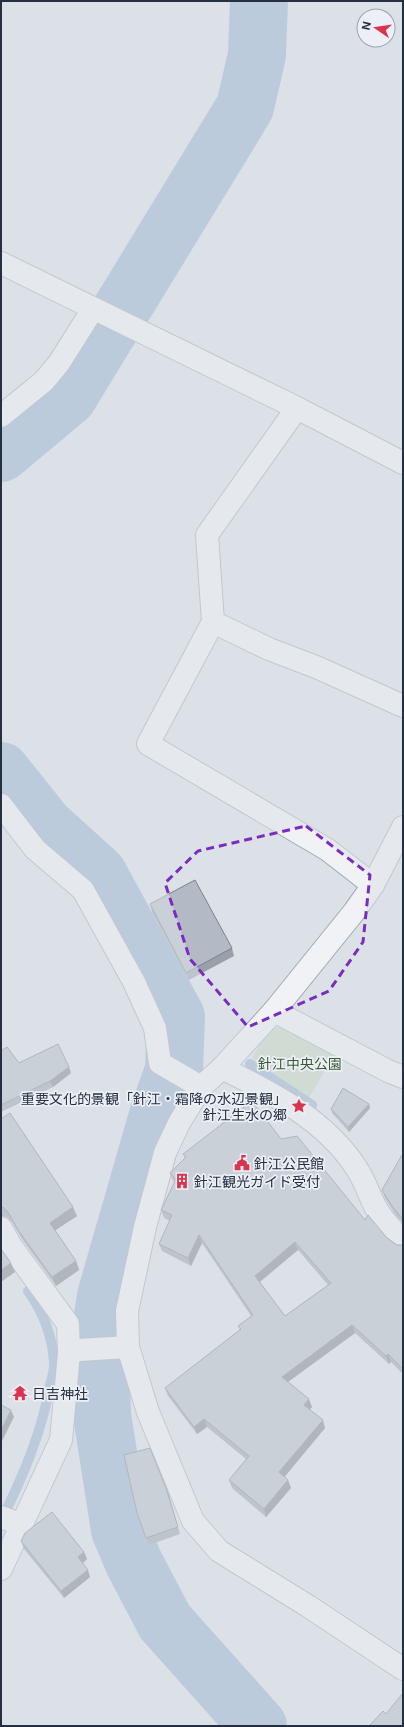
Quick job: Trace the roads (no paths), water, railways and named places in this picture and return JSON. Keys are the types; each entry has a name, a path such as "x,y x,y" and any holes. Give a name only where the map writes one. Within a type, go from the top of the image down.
{"street":[{"path":"1,263 96,311 297,408 403,463"},
{"path":"1,416 44,381 59,364 96,311"},
{"path":"297,408 206,534 213,622 148,744 328,850 373,885"},
{"path":"213,622 269,649 316,667 403,706"},
{"path":"3,811 35,849 83,890 134,982 155,1028 160,1063 184,1077 222,1068 274,1011 354,912 373,885 403,827"},
{"path":"274,1011 388,1071 403,1077"},
{"path":"222,1068 267,1091 304,1114 338,1145 357,1169 376,1209 389,1227 403,1241"},
{"path":"184,1077 179,1122 165,1153 145,1227 127,1311 124,1347 148,1412 193,1521 219,1551 308,1606 403,1669"},
{"path":"1,1228 11,1246 68,1324 74,1351 61,1440 10,1520 1,1569"},
{"path":"74,1351 124,1347"}],"waterway":[{"path":"1,453 68,397 245,107 257,55 259,1"},
{"path":"1,771 45,826 98,874 176,1017 174,1070 159,1112 106,1296 100,1336 102,1415 120,1530 134,1563 165,1622 258,1726"},
{"path":"250,1064 312,1105"},
{"path":"2,1519 17,1487 37,1437 47,1402 54,1367 53,1351 46,1324 28,1291"}],"place":[{"name":"重要文化的景観「針江・霜降の水辺景観」 針江生水の郷","path":"299,1106"},
{"name":"針江公民館","path":"242,1163"},
{"name":"針江観光ガイド受付","path":"182,1181"},
{"name":"日吉神社","path":"20,1393"}],"park label":[{"name":"針江中央公園","path":"300,1063"}]}
